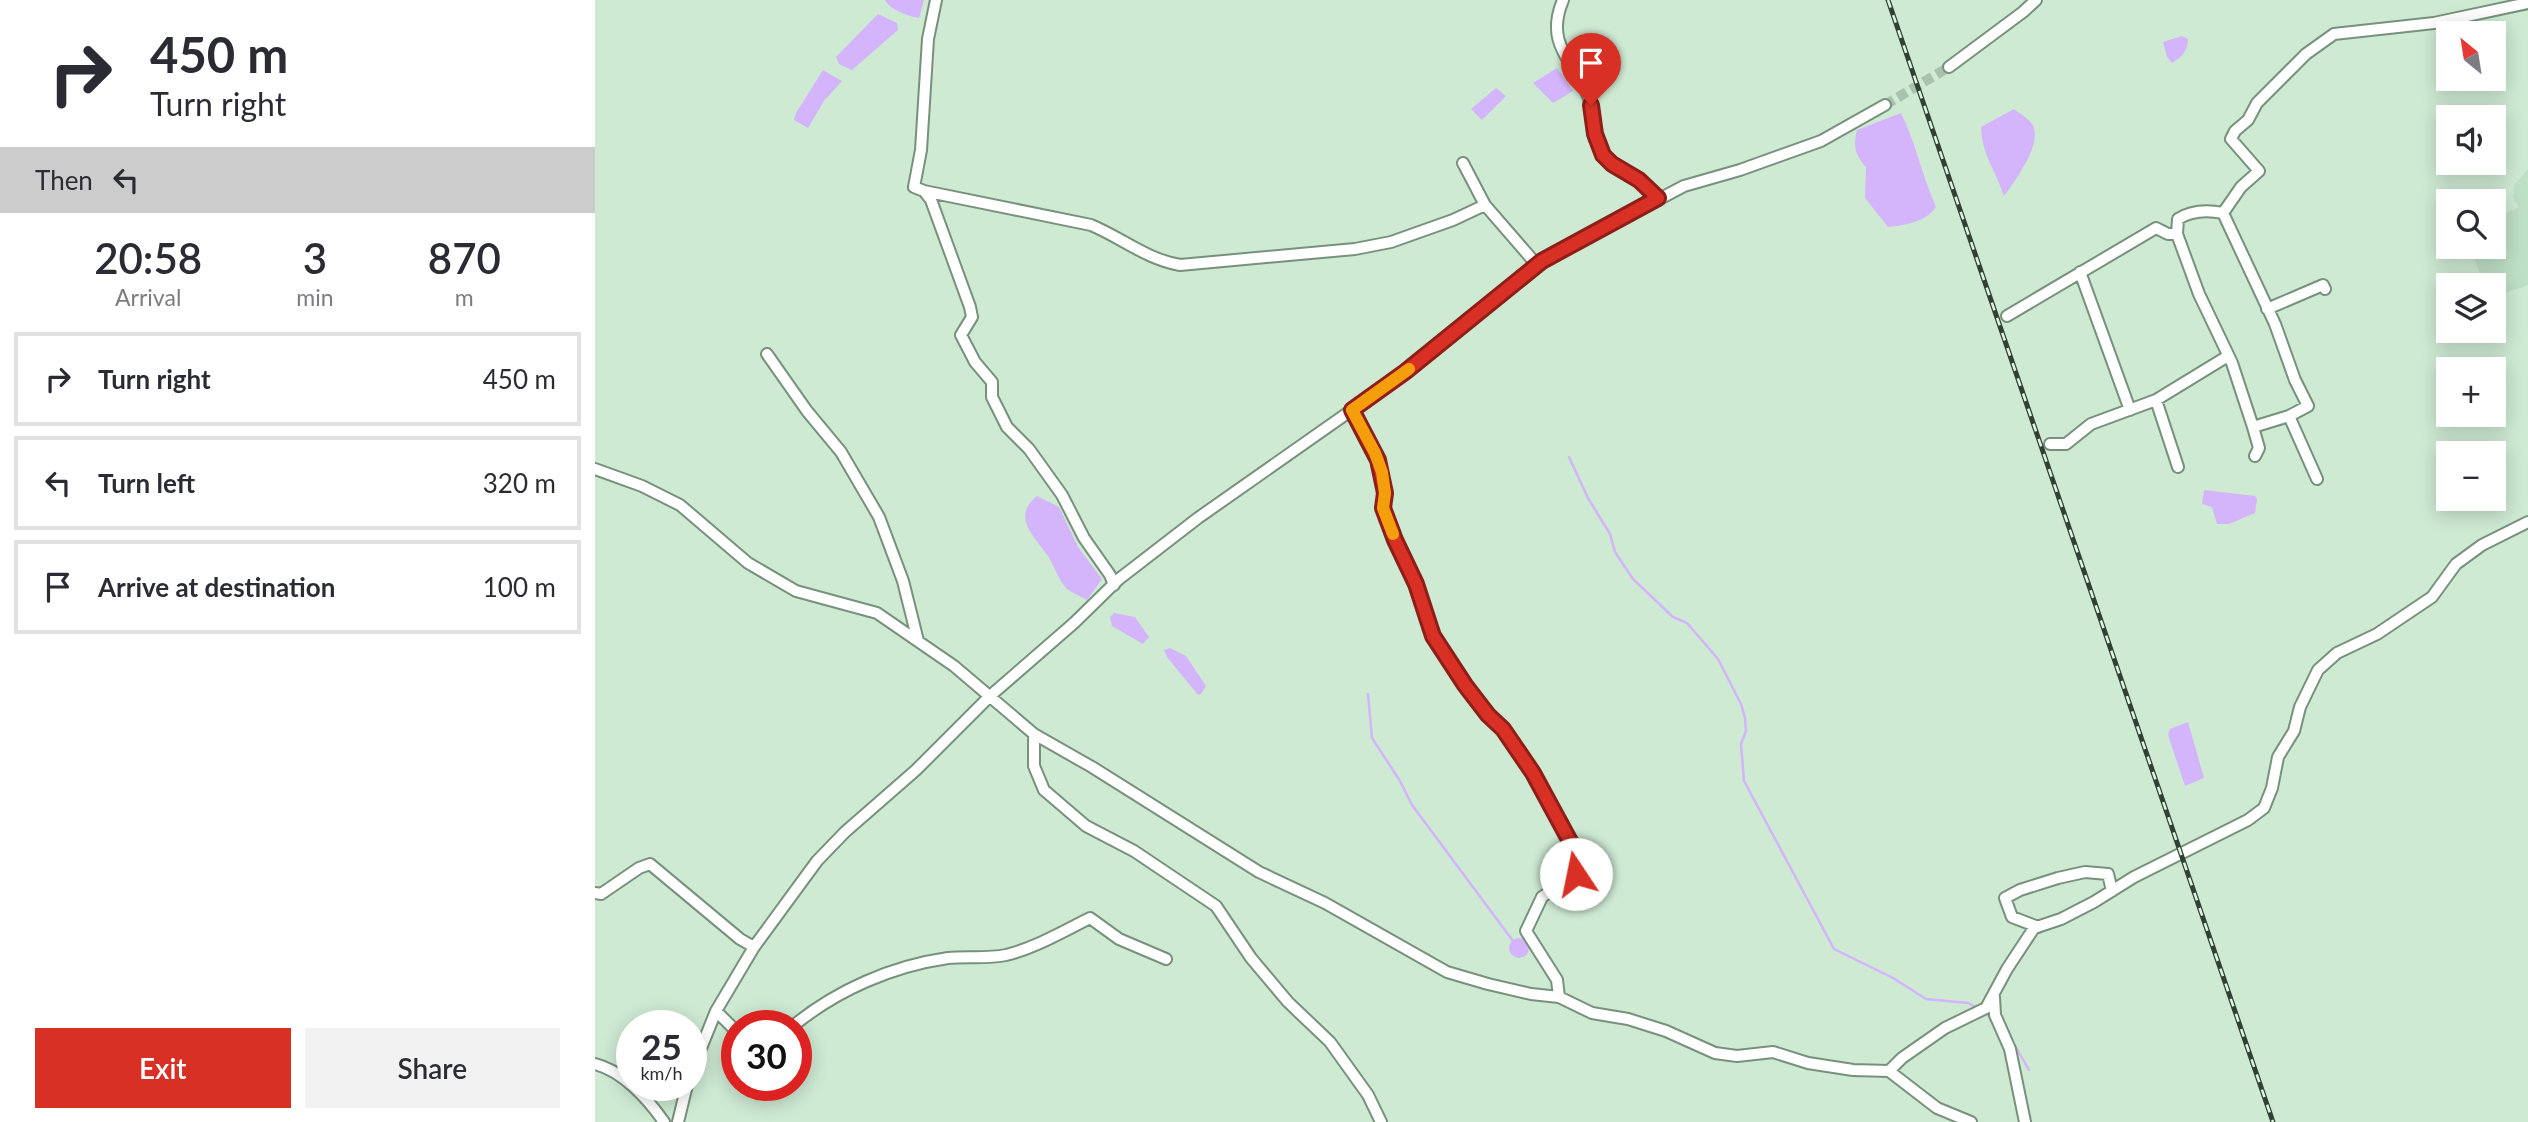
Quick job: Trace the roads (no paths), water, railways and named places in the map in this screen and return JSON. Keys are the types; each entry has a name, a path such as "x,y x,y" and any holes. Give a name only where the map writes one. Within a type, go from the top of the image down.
{"street":[{"path":"936,0 927,39 921,150 914,187 924,191 1091,225 1144,254 1180,265 1367,247 1391,242 1485,205"},
{"path":"1563,0 1557,13 1555,30 1559,43 1590,101 1595,134 1603,155 1612,164 1639,180 1658,198"},
{"path":"1949,67 2036,0"},
{"path":"2223,213 2241,187 2259,171 2231,138 2235,131 2248,120 2257,103 2324,39 2341,32 2434,23 2528,3"},
{"path":"707,1033 716,1011 754,947 783,904 835,841 916,771 990,696 1074,623 1114,584 1198,518 1405,372 1537,265 1684,186 1821,141 1885,106"},
{"path":"1463,163 1485,205 1537,265"},
{"path":"924,191 931,200 970,307 972,317 961,335 975,362 992,382 992,397 1007,426 1029,449 1062,495 1084,538 1114,584"},
{"path":"2223,213 2197,212 2184,215 2179,219 2177,234 2199,294 2242,389 2259,448 2255,456"},
{"path":"2223,213 2308,406 2289,416 2253,427"},
{"path":"2007,316 2156,228 2168,234 2177,234"},
{"path":"2080,272 2130,410"},
{"path":"2267,309 2323,285 2325,289"},
{"path":"768,354 807,411 841,452 879,517 903,581 918,642"},
{"path":"2050,443 2066,444 2091,424 2157,400 2228,356"},
{"path":"2157,400 2178,467"},
{"path":"1352,410 1378,460 1385,493 1383,508 1416,584 1433,636 1465,685 1516,747 1572,845 1577,860 1576,874 1542,897 1526,932 1557,980 1559,998"},
{"path":"2289,416 2318,480"},
{"path":"595,469 642,486 680,505 748,563 796,591 877,613 954,666 1034,734 1092,767 1259,872 1325,903 1447,972 1531,994 1559,998 1592,1013 1628,1019 1666,1031 1715,1053 1737,1056 1773,1052 1808,1063 1853,1070 1889,1070 1937,1108 1971,1122"},
{"path":"1889,1070 1945,1028 1982,1010 2035,928 2061,919 2134,877 2248,820 2264,808 2272,789 2278,757 2294,731 2300,707 2318,670 2337,653 2377,634 2432,597 2456,564 2482,545 2528,522"},
{"path":"1034,734 1034,766 1044,790 1086,826 1133,851 1216,906 1251,958 1288,1002 1330,1042 1368,1095 1381,1122"},
{"path":"595,893 601,894 639,868 650,864 740,939 754,947"},
{"path":"2038,927 2012,917 2005,898 2020,890 2085,872 2108,874 2112,891"},
{"path":"812,1014 839,996 885,973 949,958 1007,955 1090,918 1119,939 1166,958"},
{"path":"1994,995 1995,1015 2007,1041 2025,1122"},
{"path":"716,1011 721,1016"},
{"path":"595,1064 609,1068 625,1080 664,1122"},
{"path":"678,1122 683,1101"}],"waterway":[{"path":"1569,457 1588,498 1610,534 1615,552 1633,579 1673,617 1687,623 1718,659 1741,704 1745,718 1746,731 1741,744 1744,781 1834,949 1893,978 1926,999 1968,1003 1978,1008"},
{"path":"1368,694 1372,738 1412,805 1513,941"},
{"path":"1987,1013 1995,1028"},
{"path":"2010,1042 2014,1044 2029,1070"}],"tunnel":[{"path":"1885,105 1949,67"}],"railway":[{"path":"1888,0 2273,1122"}]}
